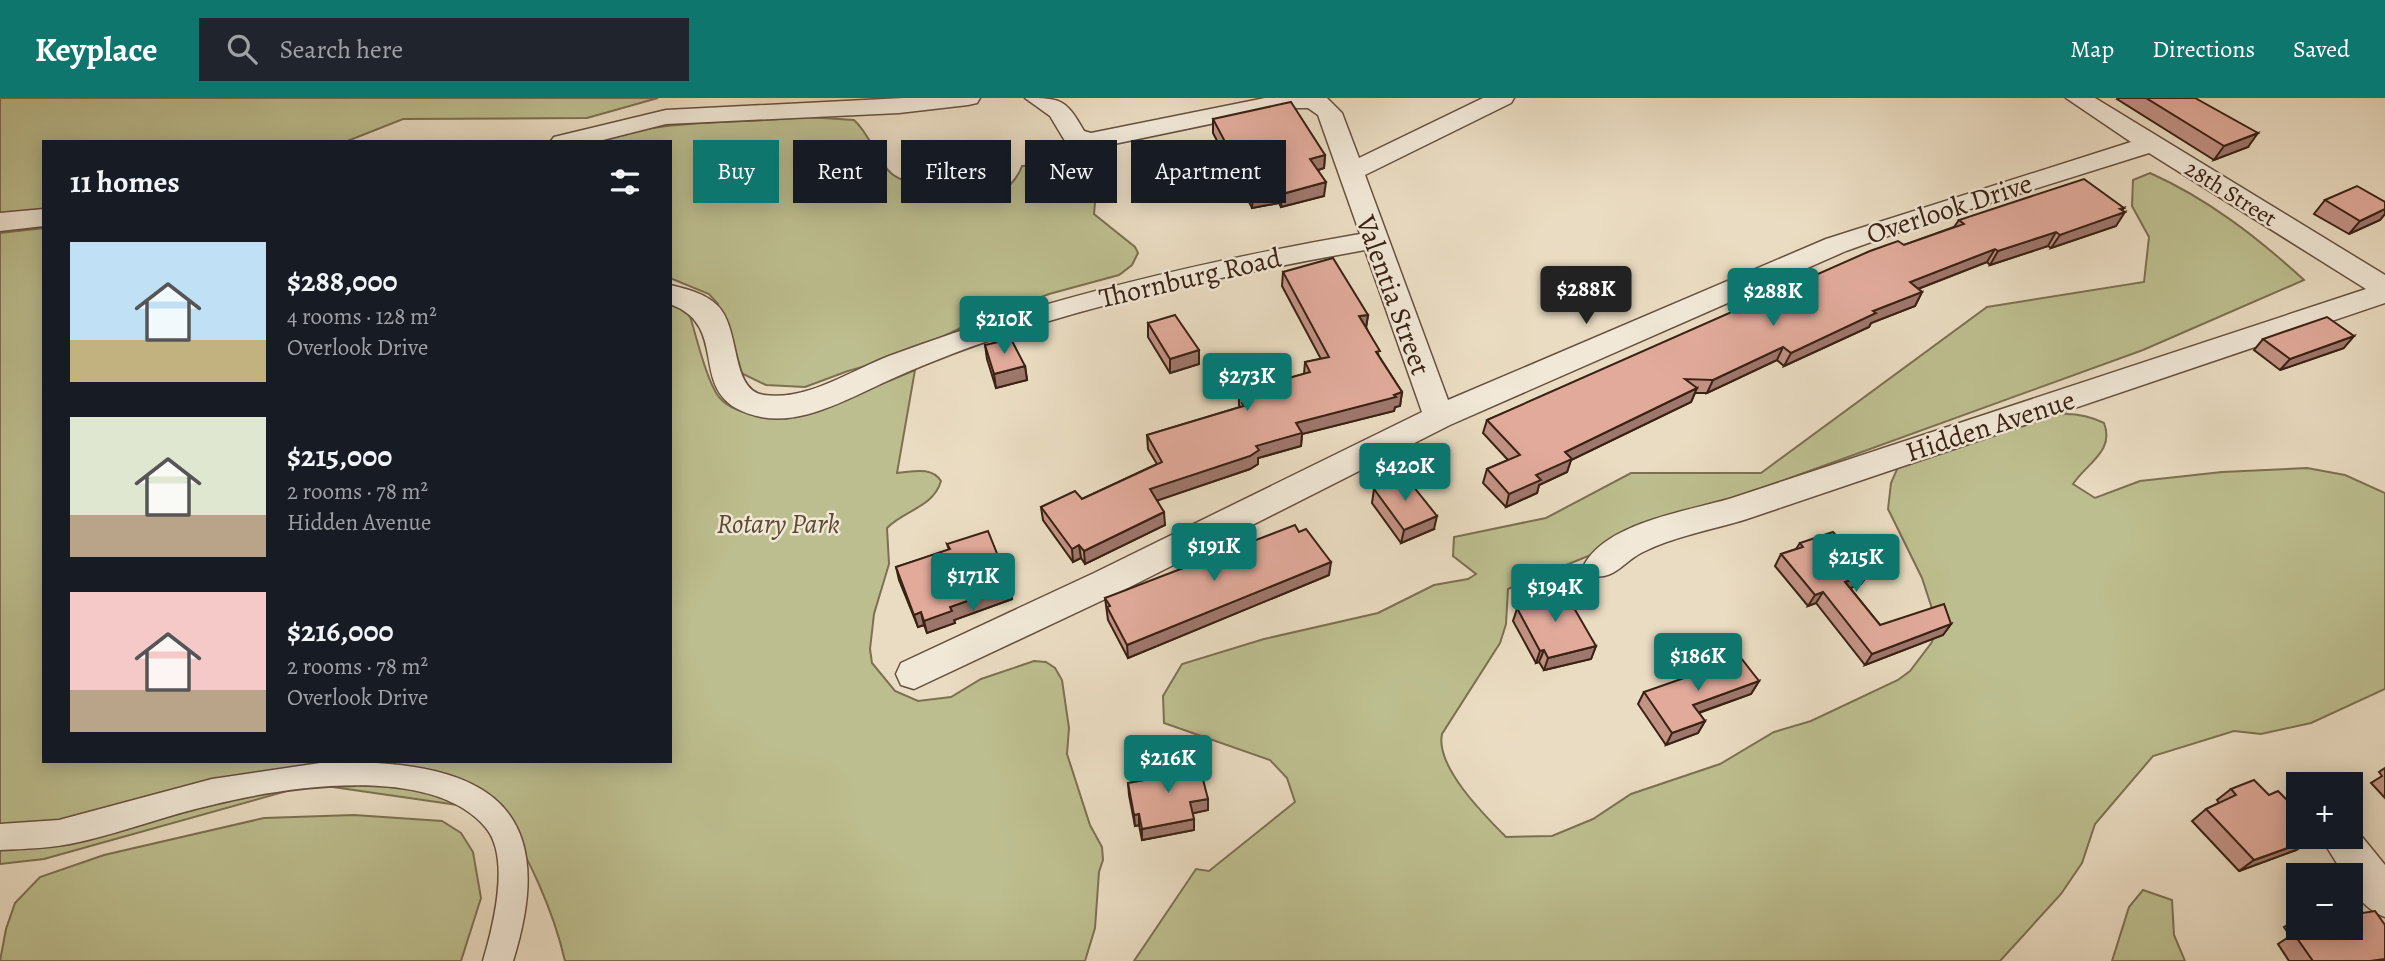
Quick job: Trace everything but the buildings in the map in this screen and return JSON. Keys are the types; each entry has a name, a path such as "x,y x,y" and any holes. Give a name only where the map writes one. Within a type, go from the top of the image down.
{"street":[{"path":"571,140 666,117 899,106 968,98"},
{"name":"Valentia Street","path":"1037,98 1060,111 1074,136 1090,141 1287,101 1314,101 1330,113 1438,417"},
{"path":"1350,173 1502,98"},
{"name":"28th Street","path":"2078,98 2385,290"},
{"name":"Overlook Drive","path":"914,674 1058,603 1119,577 1438,417 1853,238 2151,144"},
{"path":"0,222 42,217"},
{"name":"Thornburg Road","path":"672,295 699,305 713,319 721,349 723,372 732,389 747,402 764,407 783,406 806,400 938,348 1118,292 1208,270 1375,240"},
{"name":"Hidden Avenue","path":"1601,565 1620,547 1640,539 1735,510 2385,290"},
{"path":"0,837 57,833 132,817 232,788 309,776 420,778 463,789 486,804 508,832 516,861 514,896 498,961"},
{"path":"2349,849 2385,898"}],"green space":[{"path":"0,98 658,98 587,118 403,119 350,140 42,140 42,210 0,214"},
{"path":"807,117 854,120 869,140 793,140 793,203 887,203 887,169 901,179 901,203 1011,203 1011,183 1022,166 1025,166 1025,203 1095,203 1094,214 1135,247 1138,253 1132,265 1119,275 1049,294 965,326 902,356 848,371 805,387 766,385 743,374 728,356 718,304 709,294 672,279 672,140 600,140 646,129"},
{"path":"2150,173 2231,220 2304,280 2143,350 1688,515 1508,589 1506,624 1500,643 1442,734 1446,761 1463,789 1506,837 1552,836 1593,819 1631,794 1720,764 1774,732 1811,721 1898,680 1910,671 1932,642 1937,624 1922,578 1888,509 1891,483 1901,460 1959,447 2049,415 2085,416 2104,423 2106,441 2103,449 2073,484 2095,498 2140,481 2222,472 2307,468 2345,475 2385,493 2385,689 2311,723 2261,734 2234,731 2153,756 2095,824 2082,863 2061,894 2000,961 1134,961 1196,869 1209,871 1295,802 1287,778 1270,760 1164,723 1163,696 1182,664 1264,639 1378,613 1434,585 1468,579 1476,574 1453,556 1454,537 1546,518 1631,473 1761,473 1987,307 2144,282 2149,237 2132,206 2133,180"},
{"name":"Rotary Park","path":"42,228 42,763 672,763 672,304 687,306 714,389 719,397 736,409 759,414 786,413 815,407 915,370 897,473 927,472 941,481 932,497 887,528 889,564 874,614 870,649 872,663 895,691 918,701 951,697 981,679 1034,661 1046,662 1055,668 1062,680 1069,728 1067,754 1090,825 1102,847 1103,860 1099,872 1095,928 1085,961 565,961 554,922 538,883 499,811 312,784 44,859 0,864 0,233"},
{"path":"354,815 442,821 461,833 473,852 481,898 461,961 0,961 6,929 15,903 40,877 104,855 264,818"},
{"path":"2143,890 2172,900 2174,935 2185,961 2112,961 2129,907"}]}
